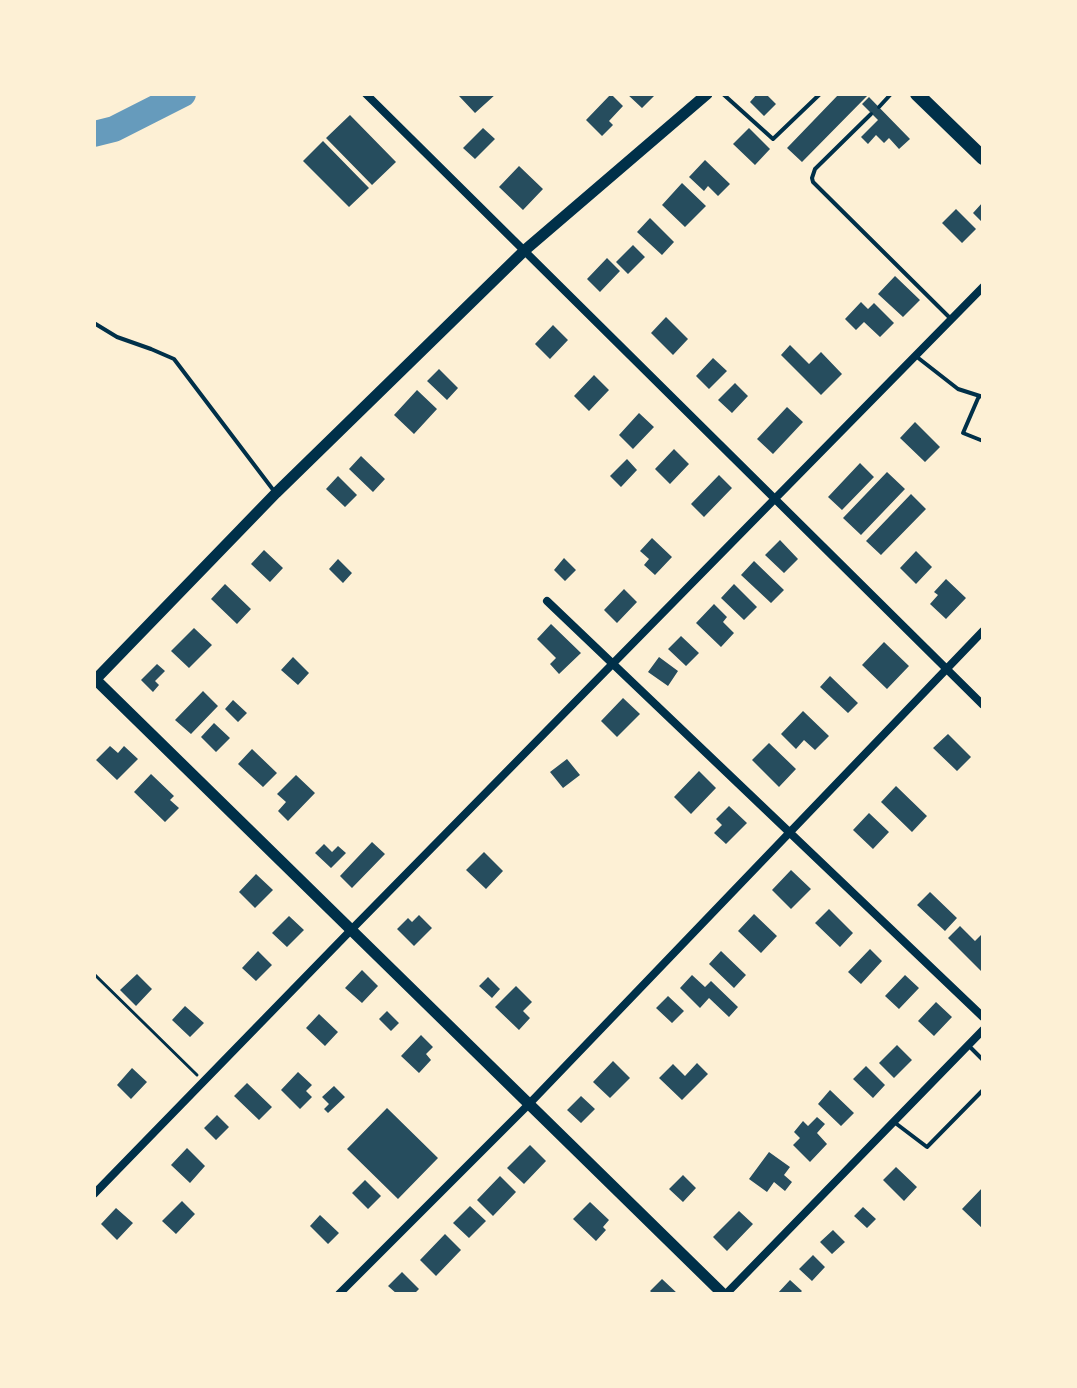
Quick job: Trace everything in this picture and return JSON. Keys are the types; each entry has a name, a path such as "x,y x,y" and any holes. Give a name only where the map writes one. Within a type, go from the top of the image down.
{"main road":[{"path":"917,94 983,158"}],"street":[{"path":"707,94 525,250 276,493 95,680 724,1294 983,1030"},
{"path":"369,97 983,705"},
{"path":"94,1194 983,287"},
{"path":"547,601 983,1017"},
{"path":"339,1294 529,1104 983,631"}],"lane":[{"path":"723,94 773,139 820,94"},
{"path":"879,107 891,94"},
{"path":"871,114 815,169 813,182 951,319"},
{"path":"94,323 117,337 174,359 276,493"},
{"path":"916,355 958,389 981,397 963,433 983,441"},
{"path":"968,1044 983,1060"},
{"path":"893,1121 927,1147 983,1090"}],"path":[{"path":"94,974 203,1082"}],"building":[{"path":"460,94 496,94 475,113"},
{"path":"611,94 623,106 609,121 613,125 602,136 586,120"},
{"path":"627,94 652,94 654,96 642,108"},
{"path":"757,94 766,94 776,104 764,116 750,102"},
{"path":"839,94 869,94 802,162 787,148"},
{"path":"869,97 910,139 899,149 889,138 884,143 876,135 868,144 861,137 878,120 862,104"},
{"path":"350,115 396,162 372,185 326,138"},
{"path":"483,128 495,139 475,159 463,148"},
{"path":"749,128 770,149 755,165 733,144"},
{"path":"323,141 369,188 349,207 303,161"},
{"path":"705,160 730,184 718,196 708,186 704,191 689,177"},
{"path":"519,166 543,189 523,210 499,187"},
{"path":"682,183 706,206 685,227 662,205"},
{"path":"983,202 983,223 973,213"},
{"path":"956,209 976,229 962,243 942,223"},
{"path":"650,218 674,242 662,255 637,232"},
{"path":"633,245 645,257 628,274 616,262"},
{"path":"607,258 620,271 600,292 587,279"},
{"path":"895,276 920,300 903,317 878,294"},
{"path":"861,302 868,309 874,303 894,323 880,337 864,322 856,330 845,319"},
{"path":"666,317 688,339 673,355 651,333"},
{"path":"553,325 568,340 550,359 535,344"},
{"path":"790,345 809,364 821,352 842,374 821,395 781,355"},
{"path":"713,358 727,371 709,389 696,376"},
{"path":"439,369 458,388 447,400 427,381"},
{"path":"594,375 609,390 589,411 574,396"},
{"path":"735,383 748,396 732,413 718,400"},
{"path":"417,390 437,409 414,434 394,415"},
{"path":"787,407 803,422 773,454 757,439"},
{"path":"639,413 654,427 633,449 619,435"},
{"path":"915,422 940,447 925,462 900,438"},
{"path":"674,449 689,464 670,484 655,469"},
{"path":"361,456 385,479 373,492 349,469"},
{"path":"627,459 637,470 621,487 610,476"},
{"path":"860,463 874,477 842,510 828,497"},
{"path":"887,472 905,489 861,535 843,518"},
{"path":"719,475 732,488 704,517 691,504"},
{"path":"338,476 357,495 345,507 326,489"},
{"path":"911,494 926,509 881,555 866,541"},
{"path":"652,538 672,557 655,575 644,565 649,559 640,551"},
{"path":"780,540 798,559 784,573 765,555"},
{"path":"264,550 283,568 270,582 251,564"},
{"path":"916,551 932,567 916,584 900,568"},
{"path":"564,558 576,570 565,581 554,570"},
{"path":"338,559 352,573 343,583 329,569"},
{"path":"754,561 784,590 771,603 741,575"},
{"path":"946,579 966,598 946,619 930,604 938,595 934,592"},
{"path":"225,584 251,609 237,624 211,599"},
{"path":"734,584 757,607 744,620 721,598"},
{"path":"624,589 637,602 617,623 604,610"},
{"path":"714,604 727,617 723,622 734,633 721,647 696,623"},
{"path":"551,624 581,653 559,674 550,664 556,658 537,639"},
{"path":"194,628 212,645 189,668 171,651"},
{"path":"681,636 699,653 686,666 668,649"},
{"path":"884,642 909,666 887,689 862,665"},
{"path":"293,657 309,673 298,685 281,670"},
{"path":"659,657 678,671 668,686 648,672"},
{"path":"157,664 165,671 155,681 159,685 153,692 141,680"},
{"path":"830,676 858,703 848,713 820,687"},
{"path":"203,691 218,706 191,734 175,720"},
{"path":"623,698 640,714 617,737 601,721"},
{"path":"233,700 247,713 238,722 225,709"},
{"path":"803,711 829,736 815,750 804,740 796,749 781,734"},
{"path":"214,723 230,738 216,752 201,737"},
{"path":"948,734 971,757 957,771 933,748"},
{"path":"769,743 796,769 779,787 752,760"},
{"path":"110,746 118,753 124,746 138,759 117,780 96,760"},
{"path":"252,749 277,773 263,787 238,764"},
{"path":"567,759 580,775 563,788 550,772"},
{"path":"699,771 716,788 691,814 674,797"},
{"path":"151,774 174,796 170,800 179,808 165,822 134,792"},
{"path":"296,775 315,793 288,821 278,811 286,802 277,794"},
{"path":"896,786 927,816 912,832 881,802"},
{"path":"729,806 747,823 726,844 714,833 722,825 716,819"},
{"path":"869,813 889,832 873,849 853,830"},
{"path":"372,842 385,854 352,888 340,876"},
{"path":"324,844 332,852 338,846 346,853 331,868 315,853"},
{"path":"484,852 503,871 486,889 466,870"},
{"path":"791,870 811,889 791,909 772,890"},
{"path":"256,874 273,890 255,908 239,892"},
{"path":"930,892 957,918 945,931 917,905"},
{"path":"829,909 853,933 840,947 815,923"},
{"path":"754,914 777,936 761,953 738,931"},
{"path":"419,915 432,928 414,946 397,929 408,918 412,922"},
{"path":"289,916 304,930 287,947 272,933"},
{"path":"960,926 975,941 983,933 981,971 948,938"},
{"path":"870,949 882,961 861,984 848,972"},
{"path":"258,951 272,965 256,981 242,968"},
{"path":"721,951 746,975 734,988 709,964"},
{"path":"362,970 378,986 362,1003 345,988"},
{"path":"137,974 152,989 136,1006 120,990"},
{"path":"692,975 705,987 711,981 738,1007 729,1017 709,998 700,1008 680,988"},
{"path":"905,975 919,988 899,1009 885,996"},
{"path":"488,977 500,989 492,998 479,986"},
{"path":"516,986 532,1002 523,1011 530,1018 519,1030 495,1007"},
{"path":"668,996 684,1011 672,1023 656,1008"},
{"path":"936,1002 952,1017 934,1036 918,1021"},
{"path":"185,1006 204,1023 190,1037 172,1020"},
{"path":"387,1011 399,1023 391,1031 379,1019"},
{"path":"319,1014 338,1032 325,1046 306,1028"},
{"path":"421,1035 433,1047 426,1054 431,1060 419,1073 401,1056"},
{"path":"897,1045 912,1060 894,1078 879,1063"},
{"path":"613,1061 630,1078 610,1098 593,1082"},
{"path":"697,1063 708,1074 682,1100 659,1078 673,1064 685,1076"},
{"path":"866,1066 885,1085 873,1098 853,1079"},
{"path":"132,1068 147,1082 131,1099 117,1085"},
{"path":"298,1072 312,1085 306,1091 312,1097 300,1109 281,1090"},
{"path":"247,1083 272,1107 259,1120 234,1096"},
{"path":"334,1086 345,1097 328,1113 324,1109 329,1104 322,1097"},
{"path":"830,1090 854,1113 841,1126 818,1104"},
{"path":"581,1096 595,1109 581,1123 567,1110"},
{"path":"387,1108 438,1158 398,1199 347,1149"},
{"path":"217,1115 229,1127 216,1140 204,1128"},
{"path":"817,1117 825,1124 817,1133 827,1144 810,1162 793,1145 800,1138 794,1132 803,1121 808,1126"},
{"path":"530,1145 546,1161 524,1184 507,1168"},
{"path":"187,1148 205,1166 190,1183 171,1165"},
{"path":"769,1152 790,1167 784,1175 792,1182 785,1191 774,1182 767,1192 749,1179"},
{"path":"896,1167 917,1187 904,1201 883,1180"},
{"path":"683,1175 696,1188 683,1202 669,1189"},
{"path":"500,1176 516,1192 493,1216 477,1200"},
{"path":"365,1180 381,1196 368,1209 352,1193"},
{"path":"983,1187 983,1229 962,1209"},
{"path":"182,1201 195,1214 176,1234 162,1221"},
{"path":"590,1202 609,1220 603,1227 606,1230 596,1241 573,1219"},
{"path":"470,1206 486,1221 469,1238 453,1223"},
{"path":"863,1207 876,1219 867,1228 854,1216"},
{"path":"116,1208 133,1223 117,1240 101,1224"},
{"path":"739,1211 753,1224 727,1251 713,1237"},
{"path":"320,1215 339,1233 328,1244 310,1226"},
{"path":"833,1230 845,1242 832,1254 820,1242"},
{"path":"445,1234 461,1250 436,1276 420,1260"},
{"path":"813,1255 825,1267 812,1281 799,1269"},
{"path":"402,1272 419,1289 414,1294 397,1294 388,1286"},
{"path":"662,1279 678,1294 653,1294 650,1291"},
{"path":"790,1280 802,1291 799,1294 777,1294"}],"waterway":[{"path":"94,134 114,129 183,94"}]}
